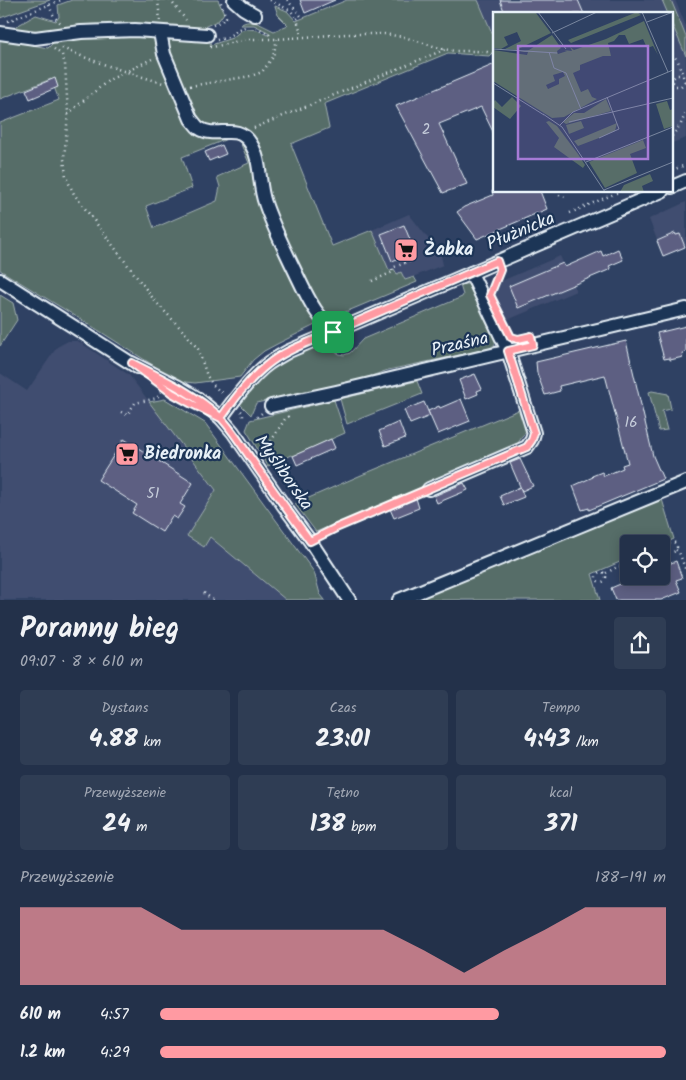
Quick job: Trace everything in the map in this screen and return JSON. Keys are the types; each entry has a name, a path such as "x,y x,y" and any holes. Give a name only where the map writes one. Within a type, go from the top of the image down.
{"street":[{"path":"234,0 243,8 255,14"},
{"path":"0,33 35,38 81,32 135,30 192,35 209,39"},
{"path":"160,32 164,54 191,119 197,127 211,132 234,131 241,133 251,144 257,159 264,202 284,249 307,295 333,332"},
{"path":"674,186 686,181"},
{"name":"Płużnicka","path":"221,418 232,402 258,373 268,364 289,351 660,192"},
{"path":"429,489 527,447 534,433 508,351 471,273"},
{"name":"Myśliborska","path":"0,280 132,363 172,393 221,418 233,432 310,541 349,600"},
{"name":"Przaśna","path":"271,406 686,309"},
{"path":"399,600 686,482"}],"path":[{"path":"8,21 61,0"},
{"path":"158,0 160,32"},
{"path":"170,0 186,21"},
{"path":"220,0 227,18 205,28 209,39 228,37 238,28 252,26 269,34 272,39"},
{"path":"270,0 290,11 297,19 302,37"},
{"path":"287,0 301,16 297,19"},
{"path":"192,35 213,47 247,39 384,34 404,37 446,49 487,52 493,54"},
{"path":"35,38 62,56 65,64 68,114 64,158 66,177 74,194 156,301 198,348 207,376 223,394"},
{"path":"241,133 446,49"},
{"path":"68,114 109,80 164,54"},
{"path":"674,56 678,61 686,83 682,86 676,86 674,83"},
{"path":"674,77 682,75"},
{"path":"674,133 681,124 686,112"},
{"path":"674,169 686,165"},
{"path":"557,192 565,197"},
{"path":"570,213 620,192"},
{"path":"372,281 393,272 392,268 410,261"},
{"path":"490,295 500,270 497,261"},
{"path":"121,412 127,415 136,403 157,398 161,392"},
{"path":"238,408 243,413 244,420"},
{"path":"261,457 285,419 298,410"},
{"path":"310,541 336,528 429,489"},
{"path":"670,543 672,542 676,545 676,550 679,552 686,571"},
{"path":"670,551 676,550"},
{"path":"605,574 620,567"},
{"path":"204,593 214,600"}],"shaded area":[{"path":"478,0 675,0 686,26 686,138 674,142 674,12 493,12 493,35"},
{"path":"686,202 686,247 663,256 649,219"},
{"path":"409,214 441,255 443,265 405,280 389,271 372,230"},
{"path":"560,256 576,291 505,321 494,295 499,282"},
{"path":"68,341 78,341 129,375 216,490 210,537 286,600 0,600 0,373 27,391 57,347"}],"green space":[{"path":"0,0 50,0 0,18"},
{"path":"72,0 218,0 224,13 219,20 204,27 211,45 232,38 242,30 258,30 267,35 270,33 254,25 240,25 244,23 257,23 274,31 288,25 278,15 275,6 287,11 296,21 347,0 478,0 493,35 493,52 489,56 448,53 324,104 329,128 291,144 332,246 372,230 389,270 394,269 397,274 401,272 405,280 414,277 417,282 317,324 264,351 253,360 240,377 195,383 178,381 0,270 0,123 59,100 51,79 0,99 0,39 48,48 57,39 8,31 36,15 56,21 59,17 58,5","holes":["237,135 249,163 217,177 220,187 217,201 154,228 146,206 192,188 182,157"]},
{"path":"662,0 671,0 686,37 686,56 674,29 674,12 667,12"},
{"path":"469,284 474,290 496,338 495,343 490,348 388,370 349,384 256,403 251,415 239,403 268,372 284,360 324,344 339,354 350,353 363,339 462,297 460,285"},
{"path":"0,295 13,303 17,320 0,346"},
{"path":"417,381 422,394 347,424 340,399"},
{"path":"649,392 668,394 671,409 662,411 667,430 659,431"},
{"path":"165,399 205,423 314,572 320,594 325,600 286,600 210,537 204,547 187,536 216,490 149,402"},
{"path":"334,400 345,433 268,466 246,430 250,420"},
{"path":"521,409 528,428 514,449 425,488 316,532 295,504 359,476"},
{"path":"661,496 674,539 670,541 670,535 620,535 620,562 592,574 600,600 413,600"}],"building":[{"path":"300,0 335,0 305,13"},
{"path":"500,0 578,0 583,12 504,12"},
{"path":"493,65 493,132 481,107 439,124 467,184 443,193 396,106"},
{"path":"55,78 58,87 30,99 26,90"},
{"path":"222,145 226,154 209,161 205,152"},
{"path":"492,191 540,192 547,209 477,239 457,212 464,207 493,195"},
{"path":"404,225 415,252 392,261 381,234"},
{"path":"675,233 676,235 680,234 685,247 663,256 657,241"},
{"path":"618,249 623,260 609,266 611,269 518,308 509,286 563,263 565,267 601,251 603,256"},
{"path":"686,326 686,352 682,353 683,357 670,360 670,358 664,359 657,333"},
{"path":"626,341 653,456 663,479 589,510 589,508 582,510 573,486 602,472 604,476 623,468 622,465 628,463 605,375 559,386 560,391 545,395 537,373 536,362"},
{"path":"475,374 482,389 477,391 478,394 466,399 459,380"},
{"path":"461,399 470,421 438,434 428,411"},
{"path":"424,402 430,416 410,424 404,410"},
{"path":"399,422 405,438 385,446 379,431"},
{"path":"124,439 193,483 180,504 185,507 177,519 172,516 162,532 132,513 137,505 98,480"},
{"path":"331,439 335,448 297,465 293,456"},
{"path":"520,459 533,486 522,491 510,463"},
{"path":"464,483 468,490 437,503 434,496"},
{"path":"520,487 524,497 504,505 500,496"},
{"path":"416,498 419,508 394,518 390,509"},
{"path":"676,561 682,578 676,580 681,592 661,600 616,600 611,588 620,584 670,585 670,563"}],"place":[{"name":"Żabka","path":"406,250"},
{"name":"Biedronka","path":"127,454"}],"route":[{"path":"333,332 289,351 268,364 232,402 221,418 172,393 132,363 197,398 221,418 233,432 310,541 336,528 527,447 532,440 534,433 508,351 533,345 531,336 518,339 511,337 490,295 500,270 497,261 333,332"}]}
